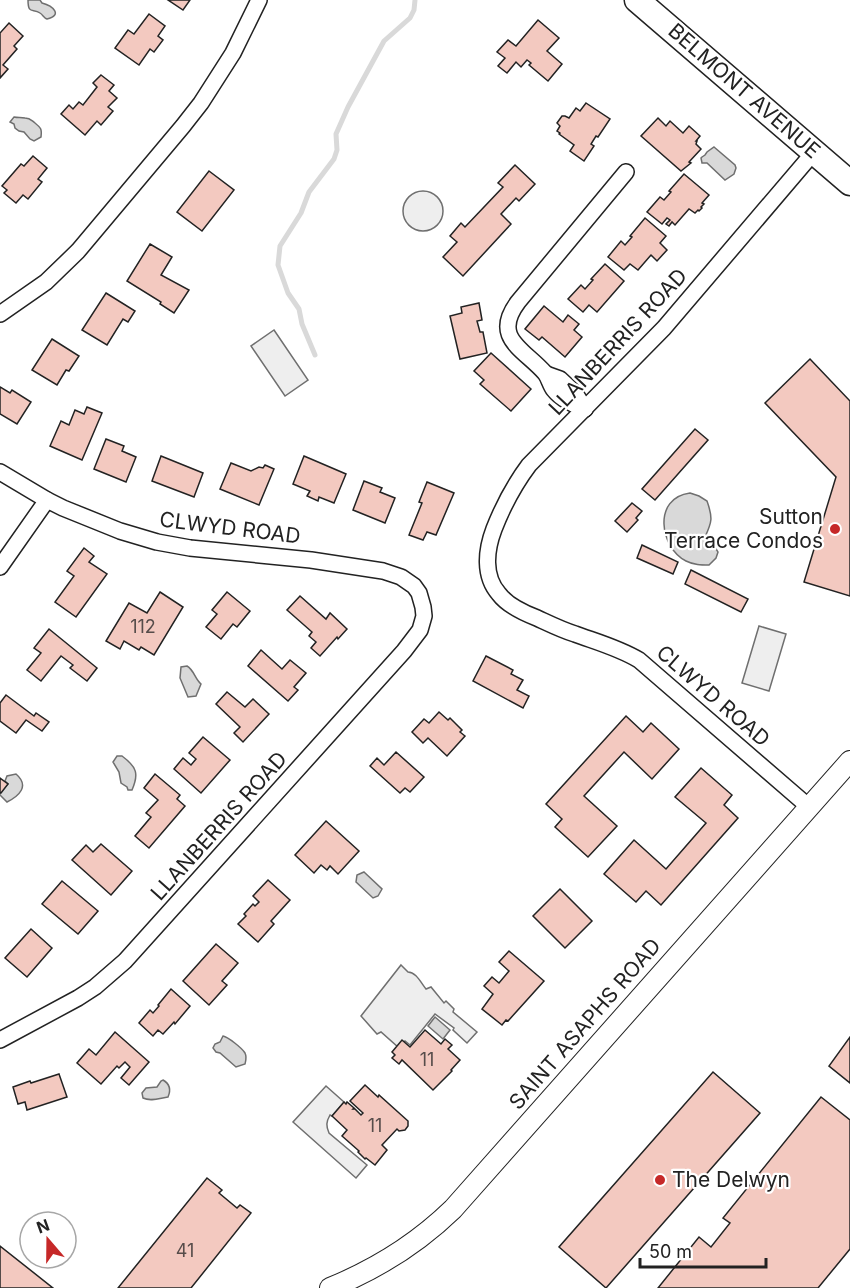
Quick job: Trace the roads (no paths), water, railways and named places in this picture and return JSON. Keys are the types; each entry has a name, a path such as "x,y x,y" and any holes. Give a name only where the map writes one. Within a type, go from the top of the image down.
{"main road":[{"name":"BELMONT AVENUE","path":"637,0 850,183"}],"street":[{"path":"0,314 46,282 78,251 176,135 222,71 259,0"},
{"name":"LLANBERRIS ROAD","path":"490,578 487,560 490,539 511,491 530,465 664,328 814,152"},
{"path":"585,410 567,402 552,388 546,374 512,342 507,324 518,302 626,172"},
{"name":"CLWYD ROAD","path":"0,472 47,500 102,524 157,542 190,548 311,560 393,573 414,586 422,599"},
{"path":"0,567 47,500"},
{"name":"CLWYD ROAD","path":"490,578 497,593 522,611 639,660 809,807"},
{"name":"LLANBERRIS ROAD","path":"0,1040 95,987 125,962 416,637 423,623 422,599"},
{"name":"SAINT ASAPHS ROAD","path":"330,1288 397,1254 429,1232 453,1209 850,761"}],"waterway":[{"path":"315,355 302,324 299,309 288,293 278,265 280,246 301,213 309,192 334,159 337,150 336,134 384,41 410,18 415,0"}],"place":[{"name":"Sutton Terrace Condos","path":"835,529"},
{"name":"The Delwyn","path":"660,1180"}]}
